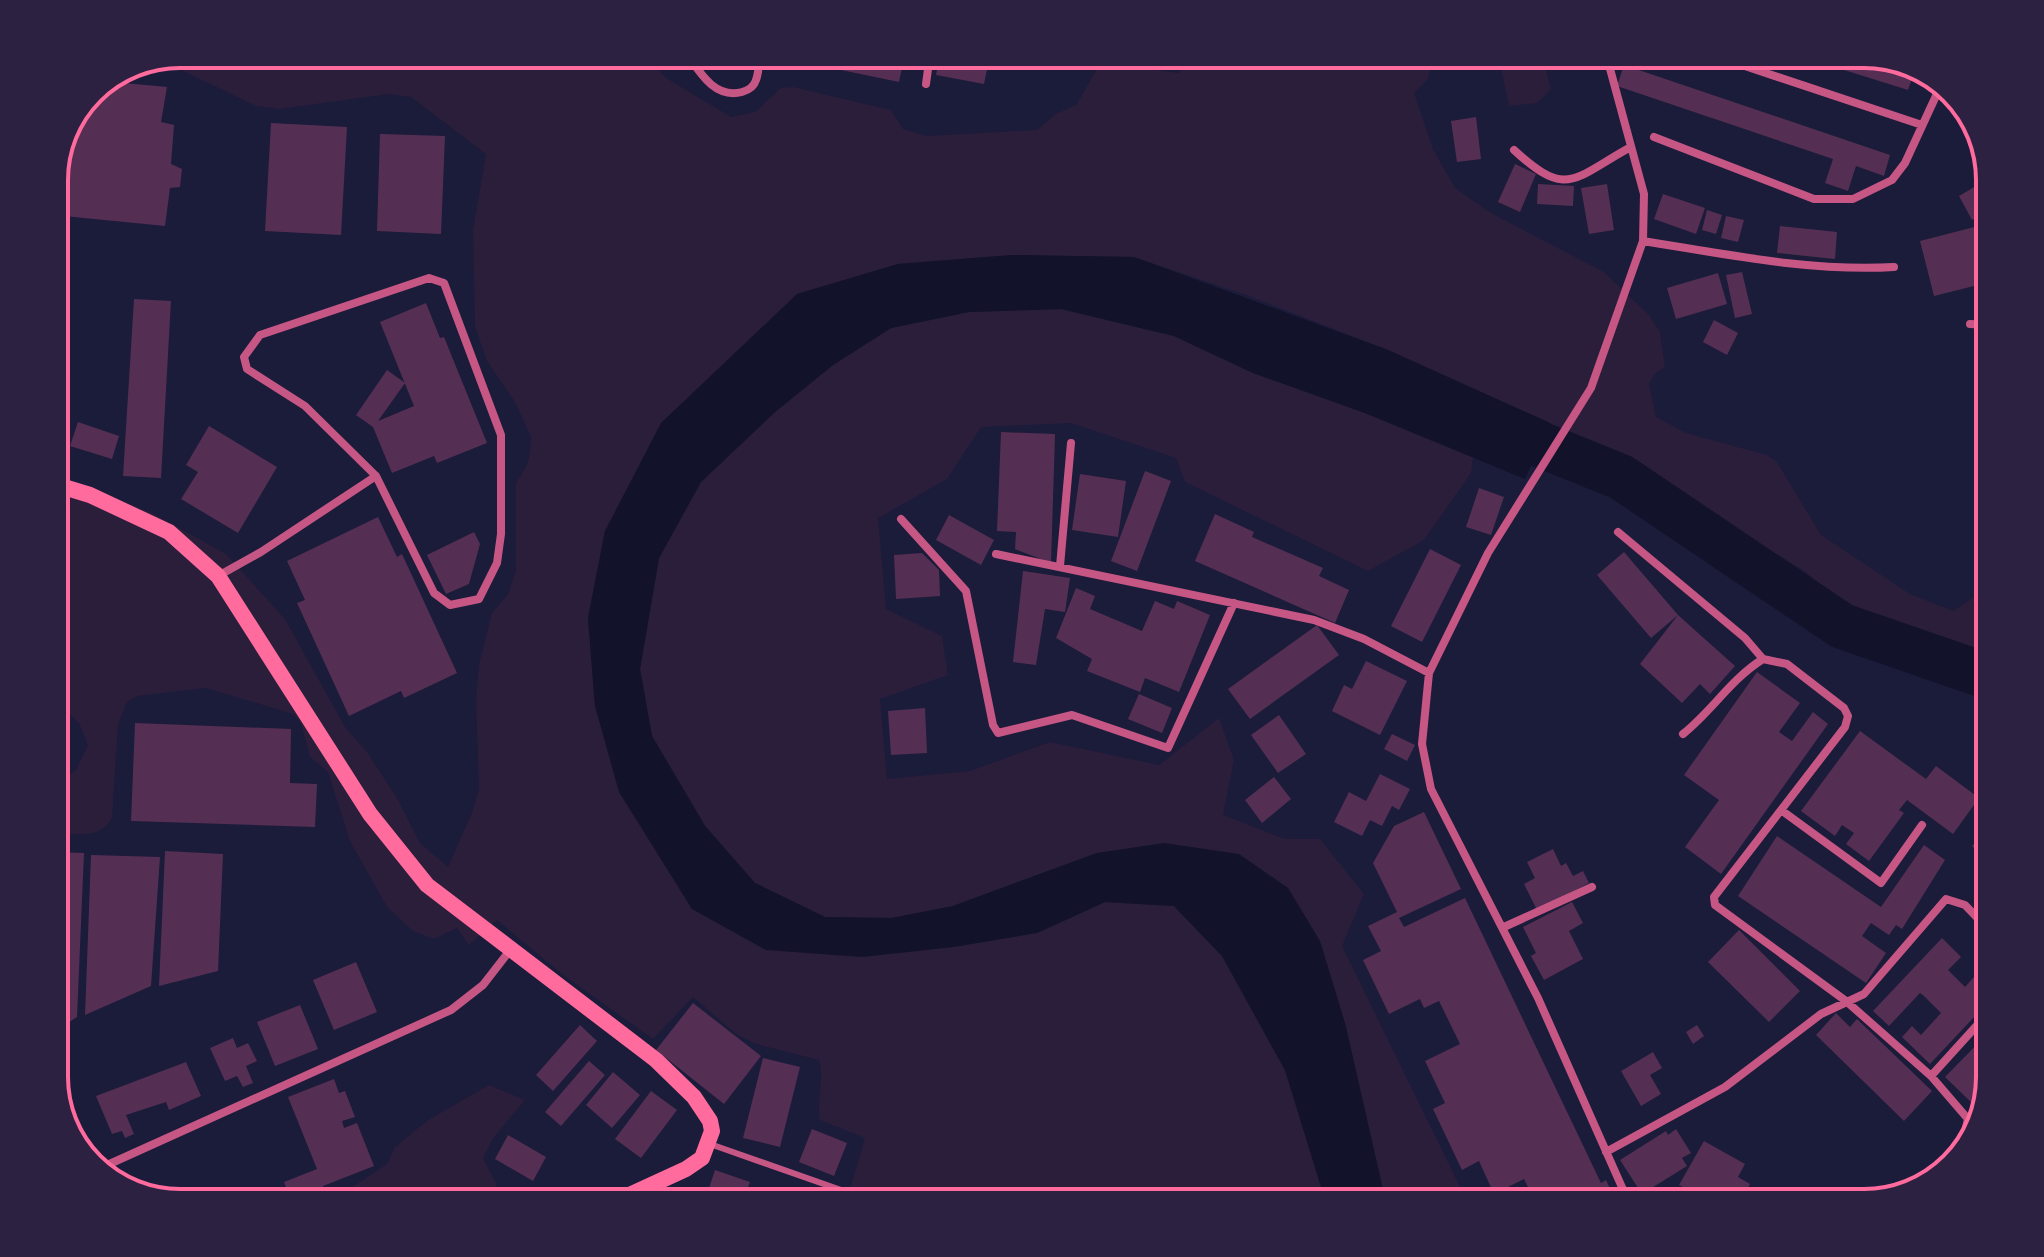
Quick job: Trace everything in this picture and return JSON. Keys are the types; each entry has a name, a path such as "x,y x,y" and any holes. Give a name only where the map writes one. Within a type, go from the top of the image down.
{"main road":[{"path":"68,488 90,495 169,532 218,576 370,814 427,885 656,1060 681,1083 710,1121 710,1144 702,1158 686,1169 642,1189"}],"street":[{"path":"697,68 707,82 718,89 737,93 750,89 756,81 758,68"},
{"path":"926,84 928,68"},
{"path":"1609,68 1644,194 1643,241 1591,388 1529,492 1488,553 1429,673 1422,744 1425,773 1504,927 1623,1189"},
{"path":"1751,68 1922,125"},
{"path":"1654,137 1814,199 1853,199 1892,180 1905,163 1936,95"},
{"path":"1514,150 1541,175 1556,180 1572,180 1629,148"},
{"path":"1643,241 1749,257 1865,269 1894,267"},
{"path":"429,278 444,283 451,294 464,341 501,435 501,534 497,563 479,599 450,605 434,593 376,476 305,406 247,369 244,357 260,335 429,278"},
{"path":"1970,324 1976,324"},
{"path":"1060,566 1071,443"},
{"path":"218,576 261,552 376,476"},
{"path":"901,519 966,591 993,725 998,733 1072,715 1168,748 1234,603"},
{"path":"1618,532 1745,638 1763,659 1787,664 1844,708 1848,716 1845,727 1714,897 1715,905 1846,1001 1931,1076 1968,1118"},
{"path":"996,554 1314,620 1364,639 1429,673"},
{"path":"1683,734 1699,721 1716,699 1763,659"},
{"path":"1781,810 1881,883 1922,825"},
{"path":"1504,927 1592,887"},
{"path":"1606,1152 1725,1087 1821,1014 1864,994 1946,899 1965,905 1976,916"},
{"path":"110,1164 451,1010 483,985 511,949"},
{"path":"1931,1076 1976,1026"}],"lane":[{"path":"710,1144 838,1189"}],"shaded area":[{"path":"177,68 657,68 666,78 731,117 755,112 781,88 793,87 891,110 903,129 927,136 1037,130 1056,114 1077,104 1097,68 1140,68 1179,73 1181,68 1430,68 1428,79 1414,93 1433,149 1455,188 1491,213 1604,272 1648,314 1660,332 1665,367 1655,374 1649,384 1656,417 1686,433 1767,455 1777,462 1821,535 1910,594 1953,611 1976,596 1976,657 1839,600 1803,570 1626,466 1576,443 1550,423 1388,350 1249,296 1134,257 1012,255 898,264 797,294 605,531 588,618 595,706 692,909 1037,933 1105,902 1174,906 1222,956 1285,1070 1322,1189 850,1189 865,1138 820,1120 819,1060 756,1044 736,1034 693,997 653,1039 562,974 497,920 469,945 457,928 434,939 413,931 387,907 350,841 328,772 310,757 301,723 293,714 206,688 137,696 127,702 118,725 112,818 94,833 68,833 68,775 76,770 88,745 79,723 68,712 68,483 83,485 154,514 226,554 285,619 345,727 367,752 397,798 420,843 448,867 479,789 476,701 479,664 492,613 508,594 516,570 516,483 528,463 531,437 515,402 487,361 475,327 473,230 486,154 411,97 389,94 279,109 256,106"},
{"path":"1501,68 1545,68 1551,89 1537,103 1509,106"},
{"path":"1012,255 1134,257 1388,350 1550,423 1525,479 1365,413 1253,373 1174,336 1061,309 969,312 891,328 833,365 775,412 701,482 659,558 640,669 652,736 705,826 755,883 825,917 892,918 953,906 1097,853 1164,843 1239,854 1288,888 1320,941 1345,1023 1383,1189 1322,1189 1285,1070 1222,956 1174,906 1105,902 1037,933 954,947 862,957 766,950 692,909 619,792 595,706 588,618 605,531 661,423 797,294 898,264"},
{"path":"1061,309 1174,336 1253,373 1365,413 1473,457 1471,473 1424,540 1368,571 1185,482 1176,458 1071,423 981,427 947,479 878,518 886,609 942,636 948,675 880,699 887,779 970,771 1050,742 1159,765 1219,718 1234,760 1223,815 1285,839 1320,839 1364,894 1342,946 1461,1189 1383,1189 1345,1023 1097,853 953,906 892,918 825,917 755,883 705,826 652,736 640,669 659,558 701,482 775,412 833,365 891,328 969,312"},
{"path":"489,1085 525,1100 494,1137 483,1158 496,1189 349,1189 387,1164 395,1147 428,1120"}],"building":[{"path":"841,68 902,68 899,82"},
{"path":"937,68 987,68 984,84 936,75"},
{"path":"1623,68 1633,68 1890,155 1884,176 1856,166 1848,191 1825,183 1833,159 1617,86"},
{"path":"1838,68 1893,72 1912,79 1908,90"},
{"path":"124,83 167,87 161,122 174,125 171,164 182,169 180,187 170,188 165,226 68,216 68,173 80,131 91,112"},
{"path":"1476,117 1481,159 1457,162 1451,121"},
{"path":"271,123 347,127 341,235 265,231"},
{"path":"380,134 445,136 441,234 377,231"},
{"path":"1515,164 1536,174 1520,212 1498,202"},
{"path":"1538,184 1574,186 1573,206 1537,204"},
{"path":"1607,184 1614,230 1589,234 1581,188"},
{"path":"1976,186 1976,218 1972,220 1959,196"},
{"path":"1663,194 1705,208 1696,234 1654,219"},
{"path":"1707,210 1722,215 1716,234 1702,230"},
{"path":"1726,216 1744,220 1738,242 1721,238"},
{"path":"1780,226 1837,232 1835,259 1777,253"},
{"path":"1976,227 1976,286 1934,296 1920,241"},
{"path":"1742,272 1752,314 1735,318 1726,275"},
{"path":"1718,273 1727,304 1676,319 1667,288"},
{"path":"134,299 171,301 161,478 123,476"},
{"path":"426,303 440,338 444,337 487,443 437,463 434,456 392,473 373,427 356,415 387,370 405,383 380,322","holes":["405,383 414,406 378,421"]},
{"path":"1714,320 1738,333 1727,355 1703,342"},
{"path":"78,422 119,436 112,459 70,446"},
{"path":"209,426 277,467 238,533 181,499 198,472 186,465"},
{"path":"1001,432 1055,434 1051,563 1015,549 1016,532 997,531"},
{"path":"1145,471 1171,481 1137,571 1111,561"},
{"path":"1080,474 1126,481 1118,537 1072,530"},
{"path":"1479,488 1504,497 1491,535 1466,527"},
{"path":"1215,514 1254,532 1252,537 1323,568 1319,576 1349,590 1335,623 1195,561"},
{"path":"949,515 994,540 981,565 936,540"},
{"path":"378,517 397,557 402,554 457,673 404,698 401,691 349,716 297,603 305,600 287,561"},
{"path":"474,532 480,544 469,584 446,594 427,555"},
{"path":"1430,549 1461,565 1422,642 1391,626"},
{"path":"1624,552 1678,615 1651,638 1597,575"},
{"path":"922,553 939,570 940,596 896,599 894,555"},
{"path":"1023,571 1070,578 1065,612 1045,609 1036,665 1013,662"},
{"path":"1076,588 1095,596 1090,609 1142,631 1155,601 1174,609 1177,601 1210,615 1179,692 1145,678 1140,692 1087,671 1092,659 1056,638"},
{"path":"1678,615 1735,666 1710,694 1700,684 1682,703 1640,664"},
{"path":"1317,625 1339,655 1250,719 1228,689"},
{"path":"1366,661 1407,681 1380,735 1332,711 1344,685 1352,689"},
{"path":"1757,672 1800,703 1779,732 1792,741 1813,712 1828,724 1721,874 1685,847 1719,800 1684,775"},
{"path":"1139,694 1172,708 1162,733 1128,719"},
{"path":"925,708 927,753 891,755 888,711"},
{"path":"1279,715 1306,754 1278,773 1251,735"},
{"path":"135,723 291,729 290,783 317,784 315,827 131,821"},
{"path":"1860,731 1926,779 1936,766 1976,796 1976,802 1953,834 1907,800 1899,810 1904,813 1869,861 1846,844 1854,833 1842,825 1835,836 1801,811"},
{"path":"1392,734 1415,745 1407,761 1384,749"},
{"path":"1380,774 1410,789 1399,810 1392,806 1382,826 1370,820 1362,836 1334,822 1349,792 1366,801"},
{"path":"1274,777 1291,799 1262,823 1245,800"},
{"path":"1424,812 1461,889 1399,918 1404,927 1465,898 1601,1183 1606,1180 1610,1189 1529,1189 1524,1179 1504,1189 1492,1189 1479,1161 1462,1170 1433,1109 1445,1103 1425,1061 1460,1044 1439,1001 1424,1008 1420,999 1389,1014 1363,960 1381,951 1368,926 1397,912 1373,863 1394,826"},
{"path":"1777,836 1881,907 1924,845 1945,860 1902,929 1896,925 1889,935 1871,923 1862,936 1886,953 1866,983 1738,896"},
{"path":"1553,849 1561,866 1566,863 1573,876 1583,871 1589,883 1537,910 1524,884 1535,878 1527,862"},
{"path":"165,851 223,854 218,971 159,986"},
{"path":"68,852 84,853 77,1017 68,1023"},
{"path":"91,855 160,857 151,986 85,1015"},
{"path":"1572,902 1583,923 1569,931 1583,959 1544,980 1531,956 1536,953 1523,927"},
{"path":"1739,930 1800,991 1769,1022 1708,962"},
{"path":"1942,938 1961,957 1948,970 1965,987 1976,975 1976,1015 1930,1064 1902,1037 1912,1026 1921,1035 1941,1013 1924,996 1920,993 1889,1026 1873,1011"},
{"path":"356,962 377,1012 334,1030 313,980"},
{"path":"693,1003 761,1056 724,1104 656,1050"},
{"path":"300,1005 318,1049 275,1066 257,1022"},
{"path":"1836,1013 1850,1027 1857,1019 1932,1091 1904,1121 1816,1035"},
{"path":"580,1025 597,1041 553,1091 536,1075"},
{"path":"1697,1025 1704,1036 1693,1044 1686,1032"},
{"path":"233,1038 237,1048 248,1043 257,1061 246,1066 253,1083 243,1087 237,1076 225,1081 210,1048"},
{"path":"1976,1045 1973,1104 1945,1077"},
{"path":"1653,1052 1662,1068 1650,1075 1661,1094 1641,1106 1621,1071"},
{"path":"763,1058 800,1067 780,1147 743,1138"},
{"path":"589,1061 605,1075 561,1126 545,1112"},
{"path":"186,1062 201,1096 169,1110 166,1102 126,1115 134,1134 125,1138 122,1131 112,1134 96,1096"},
{"path":"613,1072 640,1095 612,1128 586,1105"},
{"path":"334,1079 339,1093 345,1091 355,1117 342,1121 344,1128 357,1123 374,1166 323,1186 324,1189 287,1189 284,1182 317,1169 288,1097"},
{"path":"651,1091 677,1110 641,1158 615,1139"},
{"path":"812,1129 847,1143 834,1176 799,1162"},
{"path":"1676,1129 1691,1153 1682,1158 1687,1166 1650,1189 1639,1189 1620,1160 1666,1131 1668,1135"},
{"path":"508,1135 546,1157 533,1181 495,1159"},
{"path":"1704,1141 1745,1164 1738,1177 1750,1184 1747,1189 1686,1189 1679,1185"},
{"path":"715,1170 750,1182 747,1189 709,1189"}],"waterway":[{"path":"1482,421 1621,477 1842,626 1976,672"}]}
